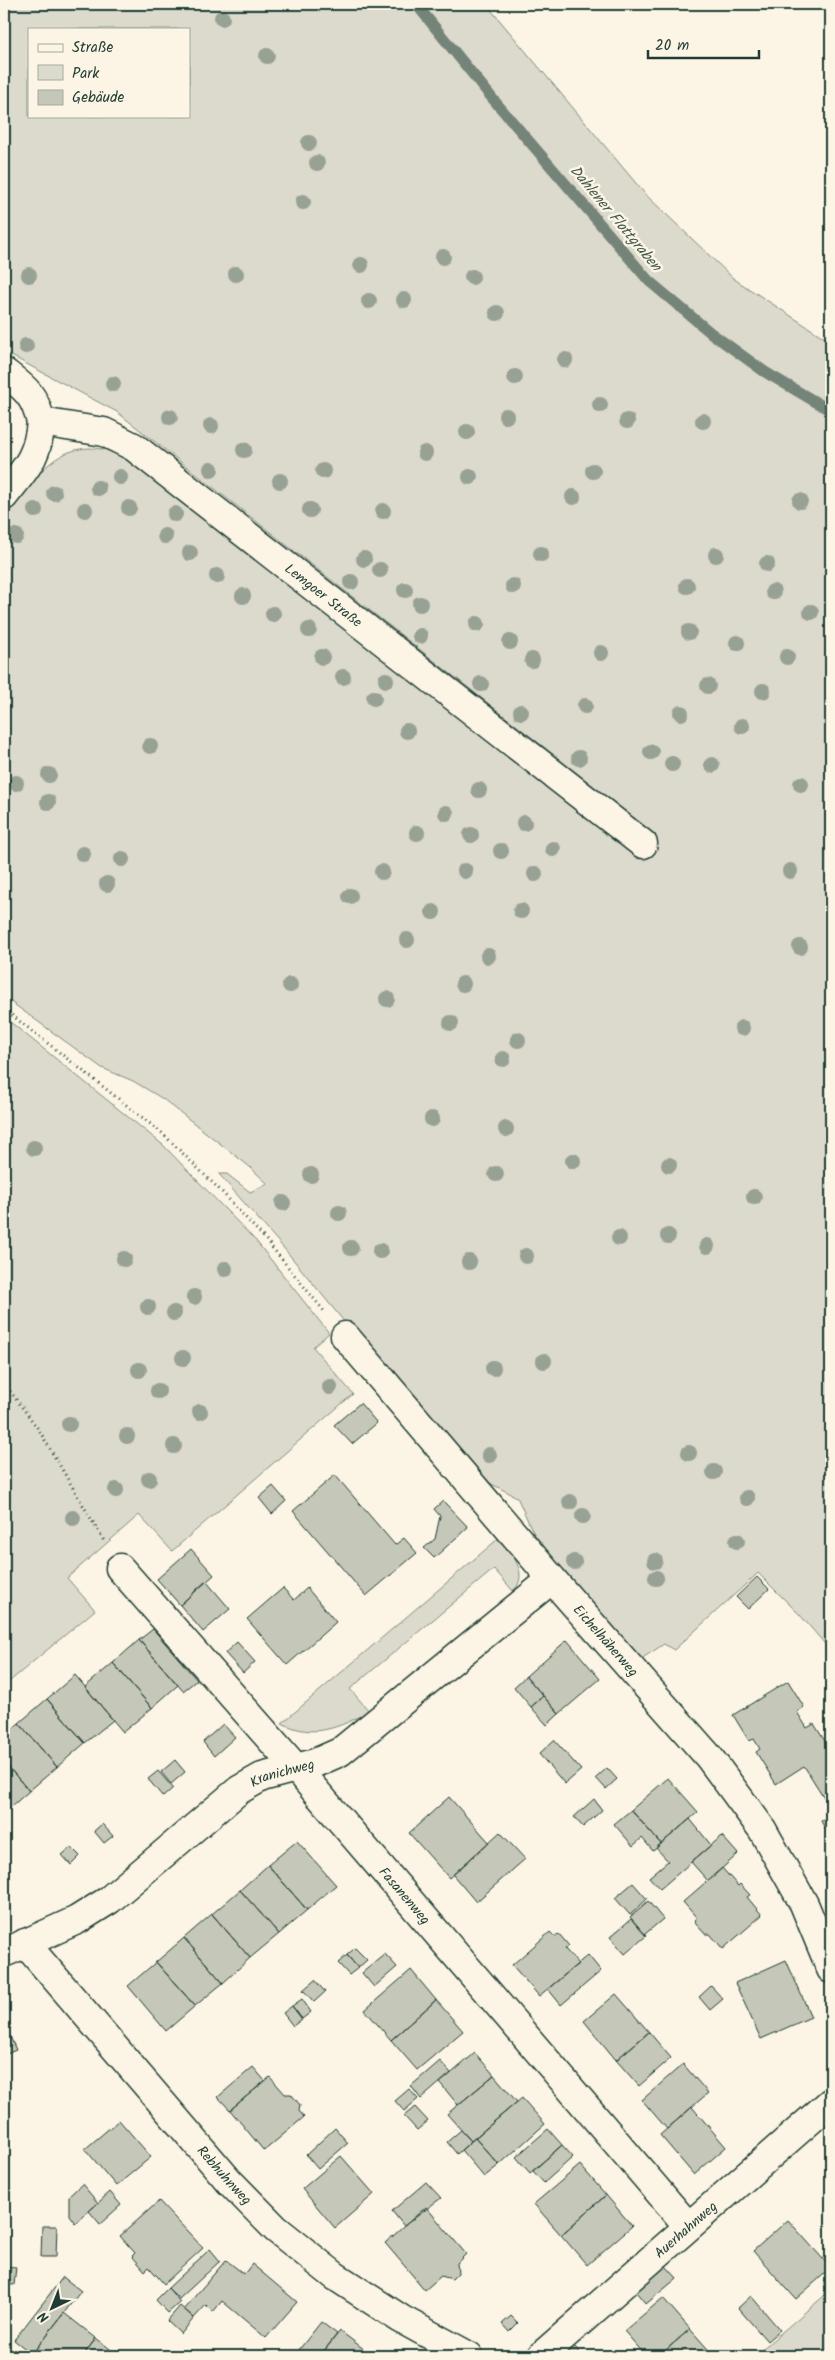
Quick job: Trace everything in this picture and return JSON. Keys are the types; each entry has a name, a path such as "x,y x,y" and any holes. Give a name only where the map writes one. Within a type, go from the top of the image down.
{"street":[{"path":"4,372 20,384 36,402 41,422 39,444 27,466 4,496"},
{"name":"Lemgoer Straße","path":"41,422 104,432 134,447 643,844"},
{"name":"Eichelhäherweg","path":"345,1336 552,1579 709,1757 762,1829 804,1904 831,1969"},
{"name":"Fasanenweg","path":"120,1568 295,1767 688,2226"},
{"name":"Kranichweg","path":"14,1948 77,1920 108,1900 239,1790 262,1777 295,1767 315,1764 340,1752 552,1579"},
{"name":"Rebhuhnweg","path":"14,1948 229,2181 276,2229 335,2276 401,2319 469,2356"},
{"name":"Auerhahnweg","path":"541,2356 831,2102"}],"path":[{"path":"4,1009 162,1133 222,1192 266,1240 345,1336"},
{"path":"4,1383 39,1430 120,1568"}],"green space":[{"path":"4,4 486,4 645,194 734,279 831,342 831,1651 800,1615 758,1573 674,1650 664,1644 641,1659 559,1567 533,1532 517,1497 476,1476 434,1431 287,1252 219,1174 227,1174 250,1192 268,1184 250,1167 163,1099 133,1081 102,1068 4,997 4,517 46,467 59,457 73,451 88,448 106,450 127,460 637,858 656,835 117,412 4,352"},
{"path":"4,1017 163,1145 256,1241 329,1333 313,1347 353,1394 172,1551 139,1515 67,1578 95,1610 4,1686"},
{"path":"499,1538 513,1556 519,1570 520,1578 518,1585 513,1591 494,1569 350,1689 369,1711 348,1722 316,1731 293,1728 282,1723"},
{"path":"831,2290 831,2356 754,2356"}],"building":[{"path":"360,1403 377,1423 352,1444 334,1425"},
{"path":"335,1475 395,1545 404,1538 417,1553 366,1596 293,1511"},
{"path":"273,1486 286,1501 272,1514 259,1498"},
{"path":"443,1501 468,1527 434,1558 424,1548 435,1539 440,1516 434,1509"},
{"path":"191,1549 214,1575 180,1605 157,1579"},
{"path":"757,1577 769,1589 748,1609 736,1597"},
{"path":"206,1581 230,1609 203,1632 180,1605"},
{"path":"283,1588 294,1600 307,1588 336,1622 287,1665 247,1619"},
{"path":"153,1629 197,1680 183,1691 139,1640"},
{"path":"139,1640 178,1685 152,1708 113,1663"},
{"path":"567,1640 600,1679 559,1714 526,1676"},
{"path":"237,1642 255,1662 243,1673 225,1653"},
{"path":"113,1663 152,1708 123,1732 85,1687"},
{"path":"75,1675 113,1720 85,1743 47,1699"},
{"path":"526,1676 543,1696 531,1707 514,1687"},
{"path":"788,1681 804,1707 797,1712 807,1728 814,1724 831,1748 831,1795 825,1799 804,1766 776,1784 756,1752 760,1749 754,1739 749,1741 733,1715"},
{"path":"543,1696 559,1714 547,1725 531,1707"},
{"path":"47,1699 85,1743 57,1767 19,1723"},
{"path":"19,1723 57,1767 29,1791 4,1762 4,1736"},
{"path":"223,1724 235,1737 214,1756 203,1742"},
{"path":"554,1740 581,1770 565,1784 539,1754"},
{"path":"175,1760 185,1772 171,1784 161,1772"},
{"path":"4,1762 29,1791 4,1813"},
{"path":"607,1768 617,1779 606,1789 596,1778"},
{"path":"158,1771 173,1788 163,1797 148,1779"},
{"path":"668,1778 698,1812 661,1844 631,1810"},
{"path":"449,1797 489,1842 449,1878 409,1833"},
{"path":"594,1799 602,1810 583,1827 574,1817"},
{"path":"631,1810 661,1844 653,1851 642,1838 633,1846 614,1824"},
{"path":"831,1816 831,1840 821,1821"},
{"path":"690,1819 711,1845 660,1889 649,1877 668,1861 656,1848"},
{"path":"102,1824 113,1836 104,1843 94,1831"},
{"path":"500,1832 525,1859 476,1902 453,1875"},
{"path":"722,1836 738,1854 708,1881 691,1862"},
{"path":"297,1841 336,1885 307,1910 268,1865"},
{"path":"71,1847 80,1856 71,1865 62,1855"},
{"path":"268,1865 307,1910 279,1934 240,1890"},
{"path":"722,1868 738,1886 740,1884 750,1895 747,1897 762,1915 723,1949 710,1934 705,1934 695,1923 696,1917 683,1902"},
{"path":"633,1883 647,1899 630,1915 615,1898"},
{"path":"240,1890 279,1934 250,1958 212,1914"},
{"path":"648,1901 663,1919 645,1934 630,1917"},
{"path":"212,1914 250,1958 223,1983 184,1938"},
{"path":"631,1919 646,1936 625,1954 610,1937"},
{"path":"550,1932 555,1937 559,1934 569,1946 565,1949 578,1964 539,1996 512,1965"},
{"path":"184,1938 223,1983 195,2006 156,1962"},
{"path":"355,1948 367,1960 358,1968 347,1955"},
{"path":"385,1954 397,1967 374,1987 362,1973"},
{"path":"347,1955 358,1968 349,1975 338,1963"},
{"path":"588,1955 601,1971 561,2005 548,1989"},
{"path":"786,1960 811,2017 761,2039 735,1983"},
{"path":"156,1962 195,2006 166,2031 128,1986"},
{"path":"411,1970 436,2000 391,2040 365,2010"},
{"path":"315,1980 325,1992 314,2002 303,1990"},
{"path":"711,1986 723,1999 710,2010 699,1997"},
{"path":"616,1994 649,2032 616,2060 584,2021"},
{"path":"302,1999 311,2012 302,2019 292,2006"},
{"path":"436,2000 463,2031 417,2070 391,2040"},
{"path":"292,2006 302,2019 293,2026 283,2013"},
{"path":"4,2026 16,2050 4,2055"},
{"path":"649,2032 671,2058 639,2086 616,2060"},
{"path":"475,2053 494,2075 458,2105 440,2083"},
{"path":"440,2061 451,2073 421,2099 411,2086"},
{"path":"683,2064 708,2093 667,2129 642,2100"},
{"path":"253,2067 265,2081 230,2110 218,2097"},
{"path":"494,2075 517,2102 471,2141 447,2114"},
{"path":"270,2077 285,2094 291,2094 300,2105 299,2111 304,2117 264,2151 230,2110"},
{"path":"409,2089 418,2099 404,2111 395,2101"},
{"path":"522,2098 545,2124 499,2165 475,2138"},
{"path":"415,2107 428,2121 417,2130 404,2116"},
{"path":"692,2107 726,2147 694,2175 660,2135"},
{"path":"119,2120 151,2157 116,2186 85,2149"},
{"path":"335,2128 348,2143 318,2169 306,2155"},
{"path":"548,2129 562,2145 530,2173 516,2157"},
{"path":"461,2130 471,2141 457,2154 447,2142"},
{"path":"475,2138 499,2165 484,2177 461,2150"},
{"path":"562,2145 573,2157 544,2183 533,2171"},
{"path":"341,2156 374,2194 335,2228 302,2189"},
{"path":"580,2165 606,2195 561,2235 534,2204"},
{"path":"426,2182 441,2198 404,2226 392,2211"},
{"path":"82,2184 98,2203 75,2223 69,2215 69,2196"},
{"path":"110,2192 121,2205 100,2224 89,2211"},
{"path":"606,2195 632,2226 587,2265 561,2235"},
{"path":"159,2201 203,2248 164,2284 149,2267 145,2271 132,2256 135,2253 120,2236"},
{"path":"426,2207 466,2254 457,2263 458,2273 452,2279 441,2276 425,2290 385,2243"},
{"path":"788,2220 831,2268 796,2299 753,2251"},
{"path":"42,2226 57,2226 56,2257 41,2257"},
{"path":"210,2249 220,2261 179,2299 168,2288"},
{"path":"226,2260 244,2274 252,2264 297,2302 266,2338 222,2301 213,2312 206,2305 194,2318 184,2309"},
{"path":"4,2266 16,2267 14,2285 4,2284"},
{"path":"666,2266 677,2278 646,2304 636,2292"},
{"path":"63,2277 81,2291 32,2354 14,2340"},
{"path":"168,2288 180,2302 168,2313 156,2300"},
{"path":"751,2296 780,2330 767,2341 738,2308"},
{"path":"663,2298 690,2329 659,2356 646,2356 624,2331"},
{"path":"180,2306 194,2318 181,2334 167,2321"},
{"path":"64,2313 96,2338 83,2356 35,2356 32,2354"},
{"path":"511,2316 518,2323 509,2332 502,2324"},
{"path":"321,2322 337,2334 320,2356 294,2356"},
{"path":"690,2329 714,2356 659,2356"},
{"path":"340,2331 373,2356 320,2356"},
{"path":"96,2338 119,2356 83,2356"},
{"path":"574,2346 583,2356 563,2356"}],"waterway":[{"name":"Dahlener Flottgraben","path":"416,4 492,98 649,281 711,333 765,372 831,411"}]}
